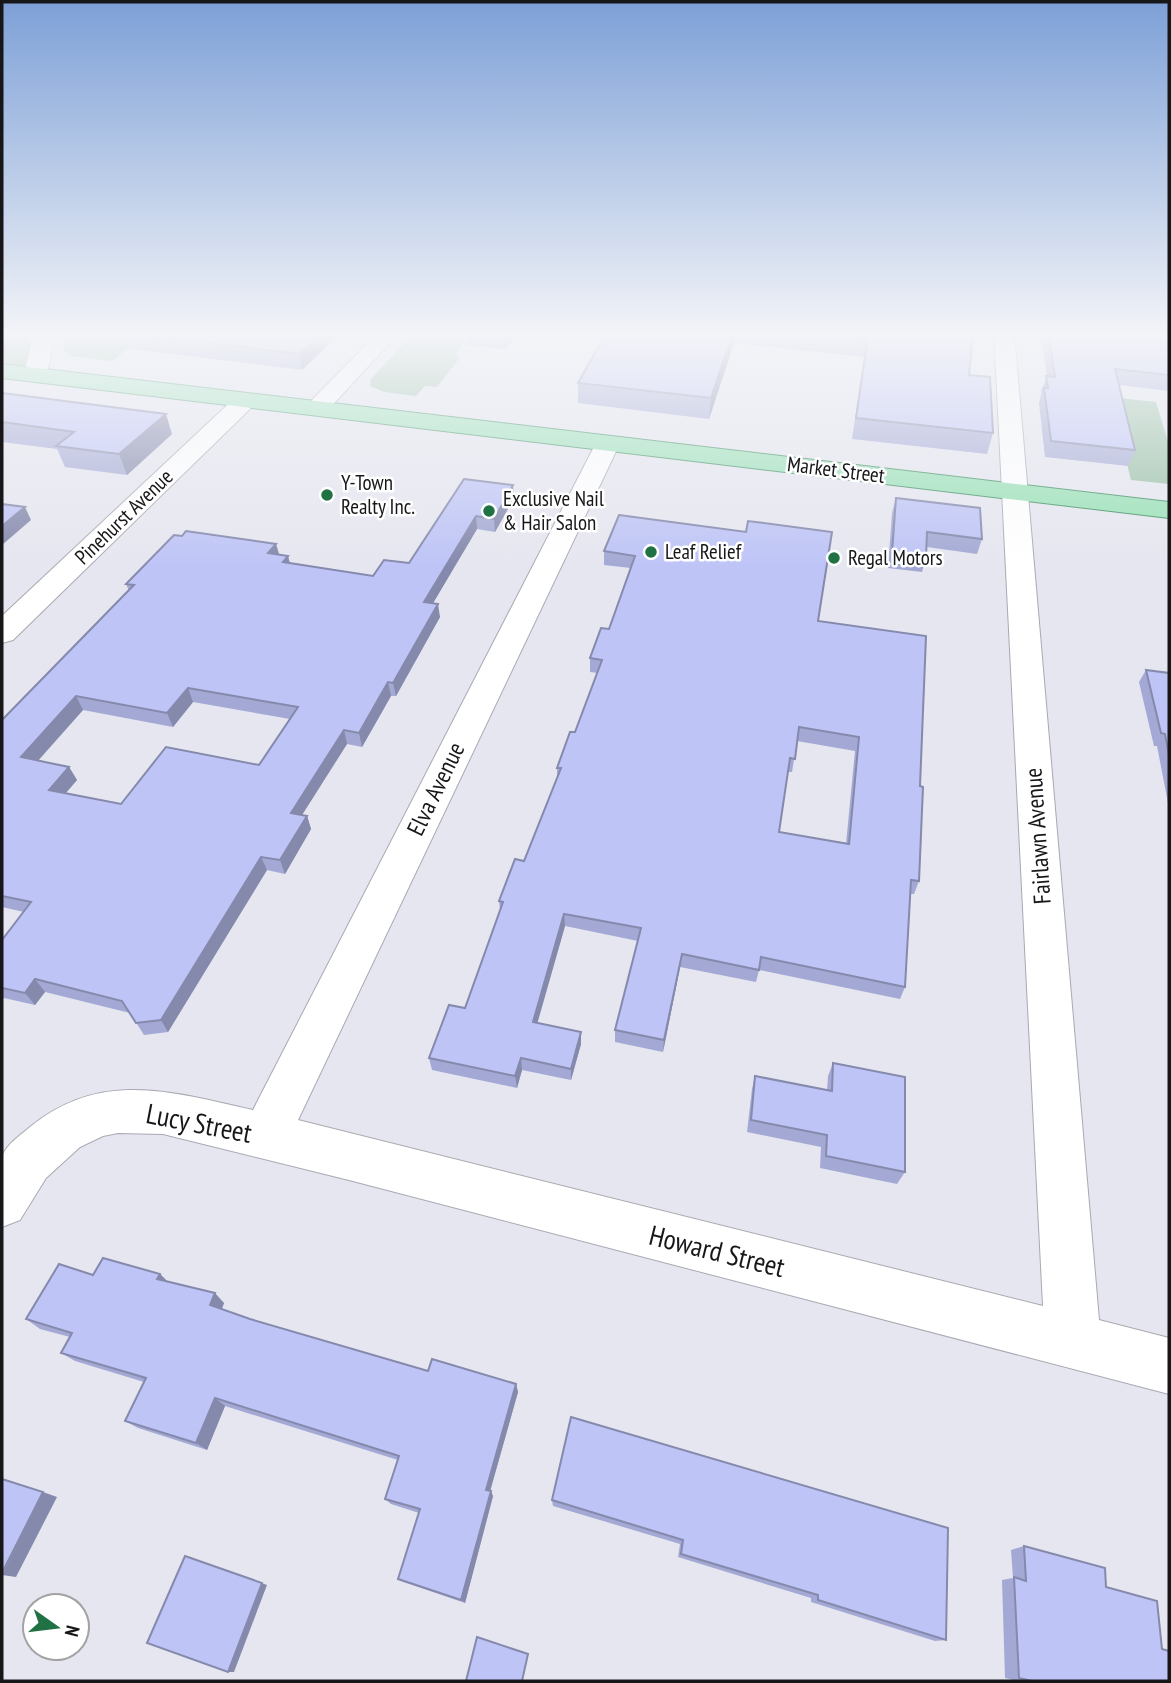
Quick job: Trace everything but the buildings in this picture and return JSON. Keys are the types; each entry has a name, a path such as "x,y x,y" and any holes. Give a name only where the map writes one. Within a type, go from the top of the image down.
{"main road":[{"name":"Market Street","path":"338,411 1169,510"}],"street":[{"name":"Pinehurst Avenue","path":"2,633 235,411"},
{"name":"Fairlawn Avenue","path":"1009,411 1073,1341"},
{"name":"Elva Avenue","path":"265,1135 608,443"},
{"name":"Lucy Street","path":"2,1202 28,1161 46,1143 63,1131 97,1115 144,1110 187,1116 265,1135"},
{"name":"Howard Street","path":"265,1135 1169,1366"}],"green space":[{"path":"1114,411 1159,411 1169,445 1169,484 1131,480"}],"place":[{"name":"Y-Town Realty Inc.","path":"327,495"},
{"name":"Exclusive Nail & Hair Salon","path":"489,511"},
{"name":"Leaf Relief","path":"651,552"},
{"name":"Regal Motors","path":"834,558"}]}
